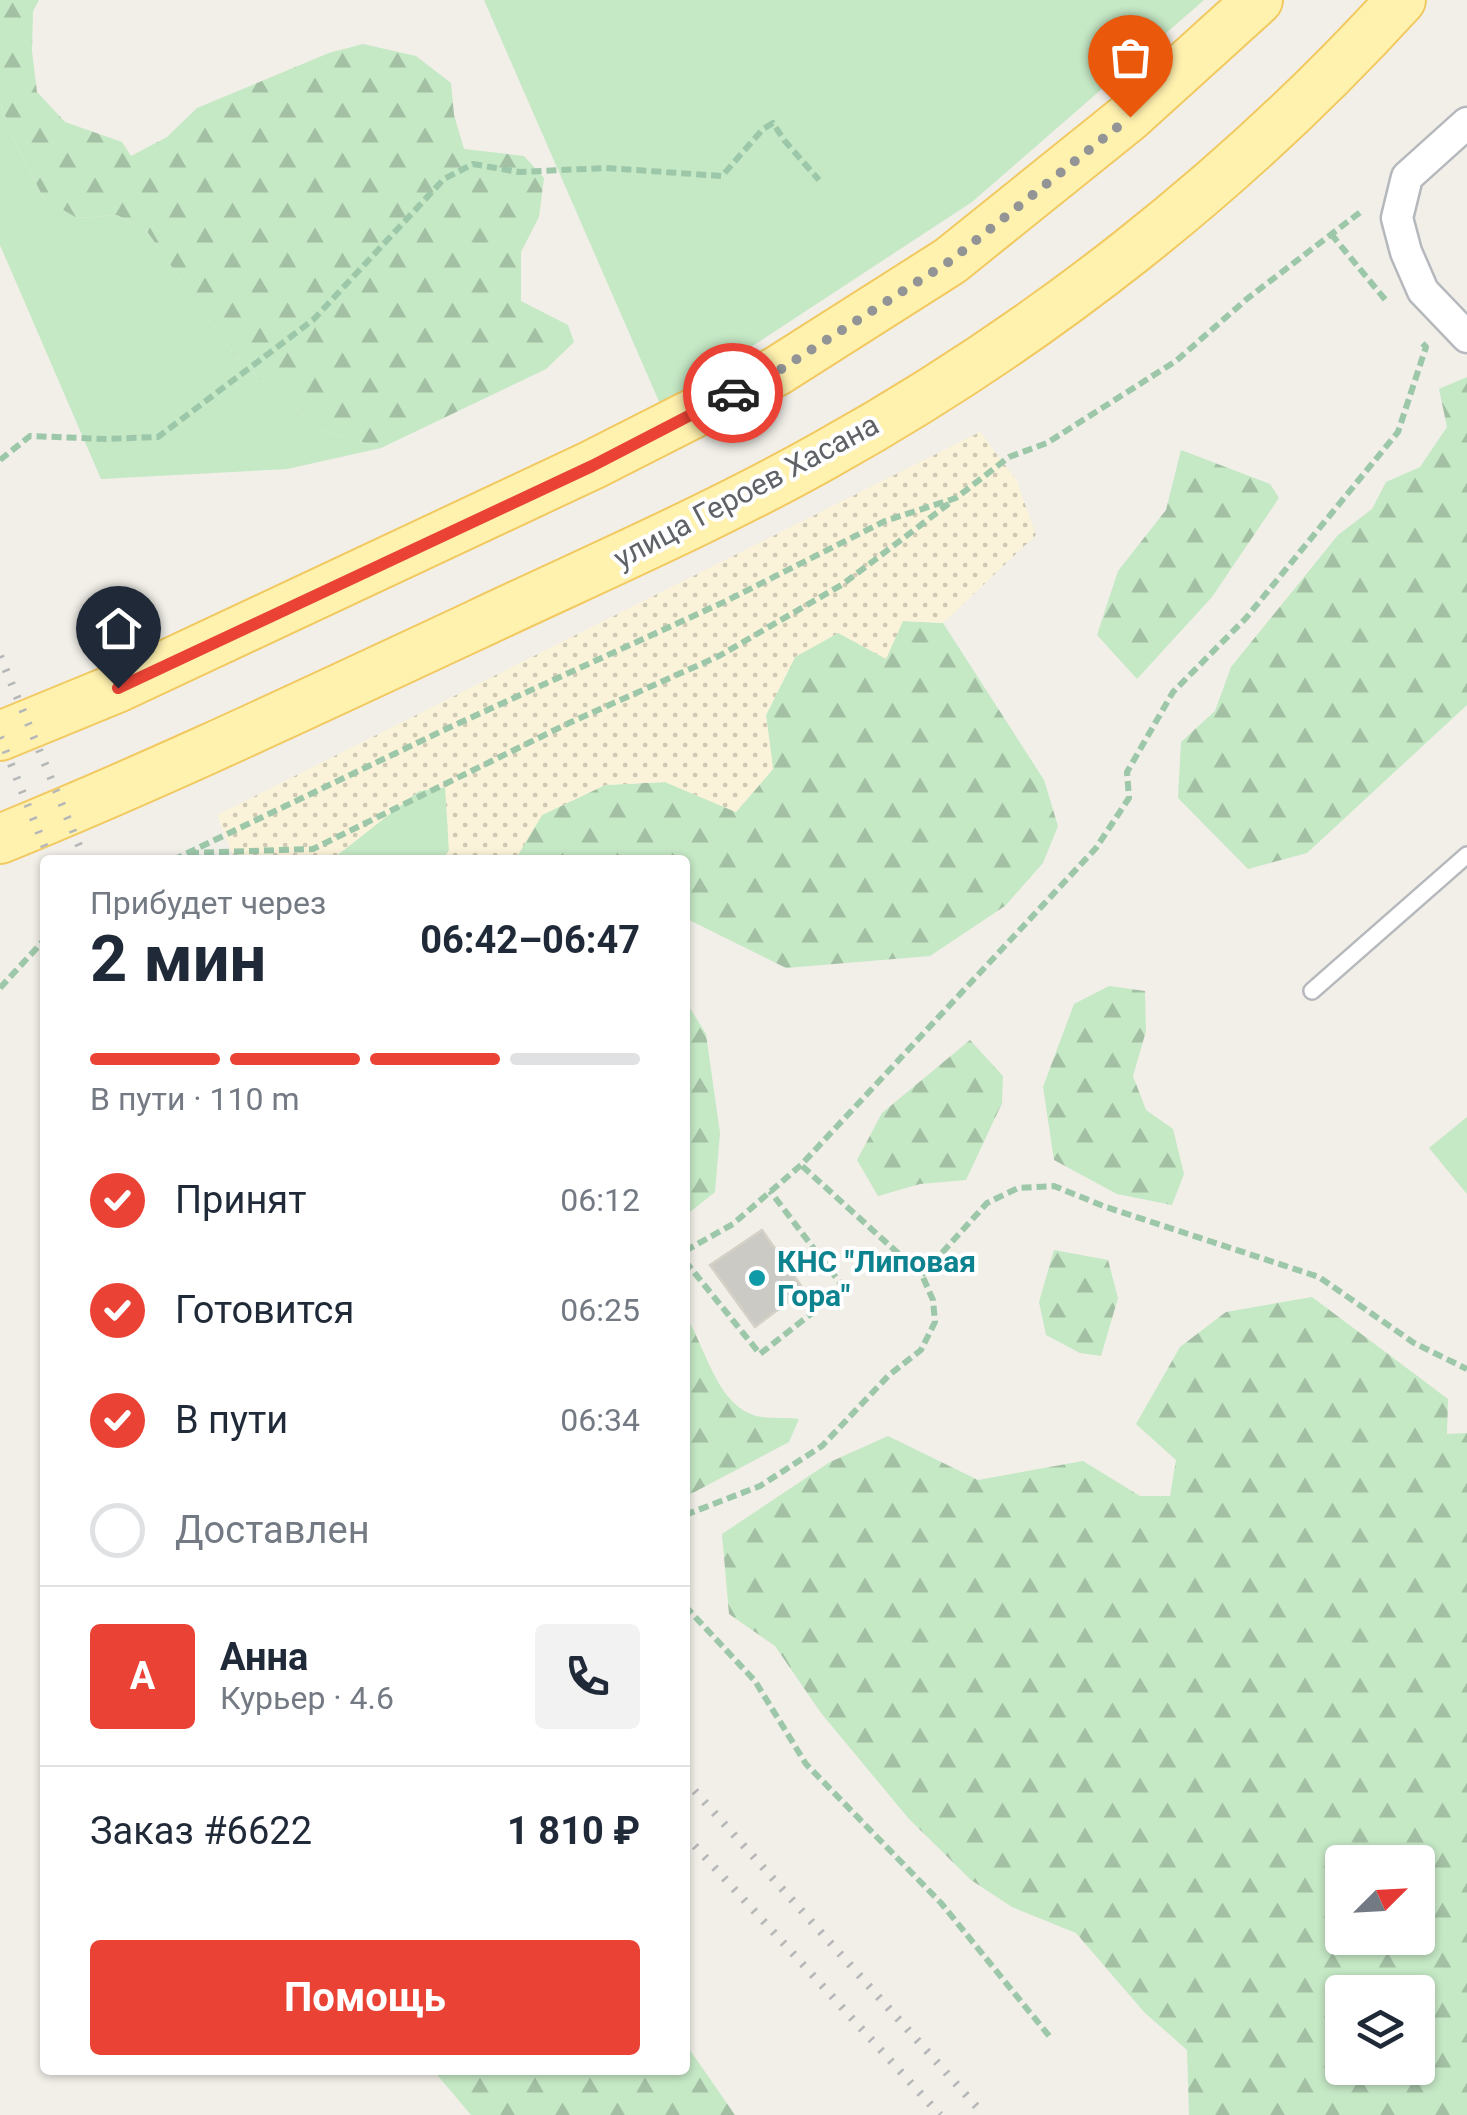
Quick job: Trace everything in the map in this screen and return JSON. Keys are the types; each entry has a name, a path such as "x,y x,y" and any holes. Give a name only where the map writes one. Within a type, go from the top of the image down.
{"main road":[{"path":"0,736 118,688 592,466 778,371 950,261 1130,117 1258,0"},
{"name":"улица Героев Хасана","path":"0,839 158,774 626,554 824,456 1013,341 1193,202 1361,44 1401,0"}],"street":[{"path":"1467,123 1407,177 1398,218 1406,252 1424,292 1467,337"}],"lane":[{"path":"1312,991 1467,855"}],"path":[{"path":"0,460 30,436 105,440 158,437 313,320 444,178 473,164 518,172 606,168 722,176 763,128 773,123 819,180"},
{"path":"187,853 313,849 569,723 719,656 843,584 1009,457 1047,442 1176,361 1248,298 1331,234 1390,305"},
{"path":"690,1248 733,1224 801,1165 1096,848 1129,798 1127,772 1173,692 1246,618 1398,432 1426,348 1414,333"},
{"path":"183,855 724,602 885,521 956,498"},
{"path":"0,988 40,944"},
{"path":"690,1513 760,1486 822,1446 889,1375 921,1350 935,1322 922,1275 801,1165"},
{"path":"922,1275 987,1203 1018,1188 1054,1186 1106,1207 1318,1276 1414,1342 1467,1369"},
{"path":"690,1267 760,1354 844,1288 770,1191"},
{"path":"690,1611 755,1682 806,1764 942,1903 1050,2036"}],"green space":[{"path":"0,0 39,0 33,11 32,51 37,92 65,122 122,142 131,156 167,137 197,108 329,53 363,44 416,56 451,83 454,115 464,149 524,156 544,178 539,217 521,252 521,301 568,325 574,342 546,369 381,448 320,429 236,358 146,230 117,215 77,218 44,199 13,138 0,101"},
{"path":"484,0 1204,0 972,202 661,406"},
{"path":"0,101 13,138 44,199 77,218 117,215 146,230 236,358 320,429 381,448 287,469 101,479 0,245"},
{"path":"1467,377 1467,705 1307,853 1248,869 1178,798 1181,742 1215,711 1231,667 1338,535 1372,509 1386,482 1420,467 1447,427 1439,389"},
{"path":"1181,450 1270,484 1279,498 1212,597 1137,679 1097,635 1118,571 1166,510"},
{"path":"903,621 943,623 1044,780 1058,826 1043,863 1005,906 930,956 786,968 690,920 690,855 517,855 542,815 605,785 665,782 736,812 773,769 766,715 795,657 838,633"},
{"path":"446,787 446,855 337,855 419,791"},
{"path":"1109,986 1145,991 1146,1031 1133,1076 1146,1110 1173,1129 1184,1174 1172,1205 1117,1194 1054,1160 1043,1087 1074,1004"},
{"path":"690,1008 706,1034 720,1133 715,1192 690,1212"},
{"path":"970,1040 1003,1076 1002,1103 966,1180 920,1184 878,1196 857,1160 882,1113"},
{"path":"1467,1117 1467,1194 1429,1148"},
{"path":"1054,1250 1108,1260 1118,1298 1101,1356 1080,1353 1046,1335 1039,1302"},
{"path":"1312,1297 1448,1399 1447,1434 1467,1433 1467,2115 1189,2115 1187,2050 1144,2012 1076,1933 1012,1907 971,1880 909,1819 821,1713 775,1646 729,1614 722,1534 830,1462 888,1436 978,1480 1083,1461 1140,1496 1170,1496 1176,1460 1136,1424 1180,1347 1226,1312"},
{"path":"690,1324 720,1384 739,1407 762,1417 799,1419 789,1442 690,1494"},
{"path":"690,2050 735,2115 471,2115 437,2075 690,2075"}],"sand":[{"path":"980,432 1017,481 1036,535 943,623 903,621 886,659 838,633 795,657 766,715 773,769 736,812 665,782 605,785 542,815 518,855 446,855 449,850 445,787 419,791 337,855 233,855 217,815"}],"building":[{"name":"КНС \"Липовая Гора\"","path":"762,1230 804,1290 755,1327 710,1265"}],"railway":[{"path":"0,656 83,855"},
{"path":"0,737 48,855"},
{"path":"690,1786 984,2115"},
{"path":"690,1840 940,2115"}],"way so far":[{"path":"733,393 778,371 950,261 1130,117"}],"place":[{"name":"КНС \"Липовая Гора\"","path":"757,1278"}],"route":[{"path":"118,688 592,466 733,393"}]}
